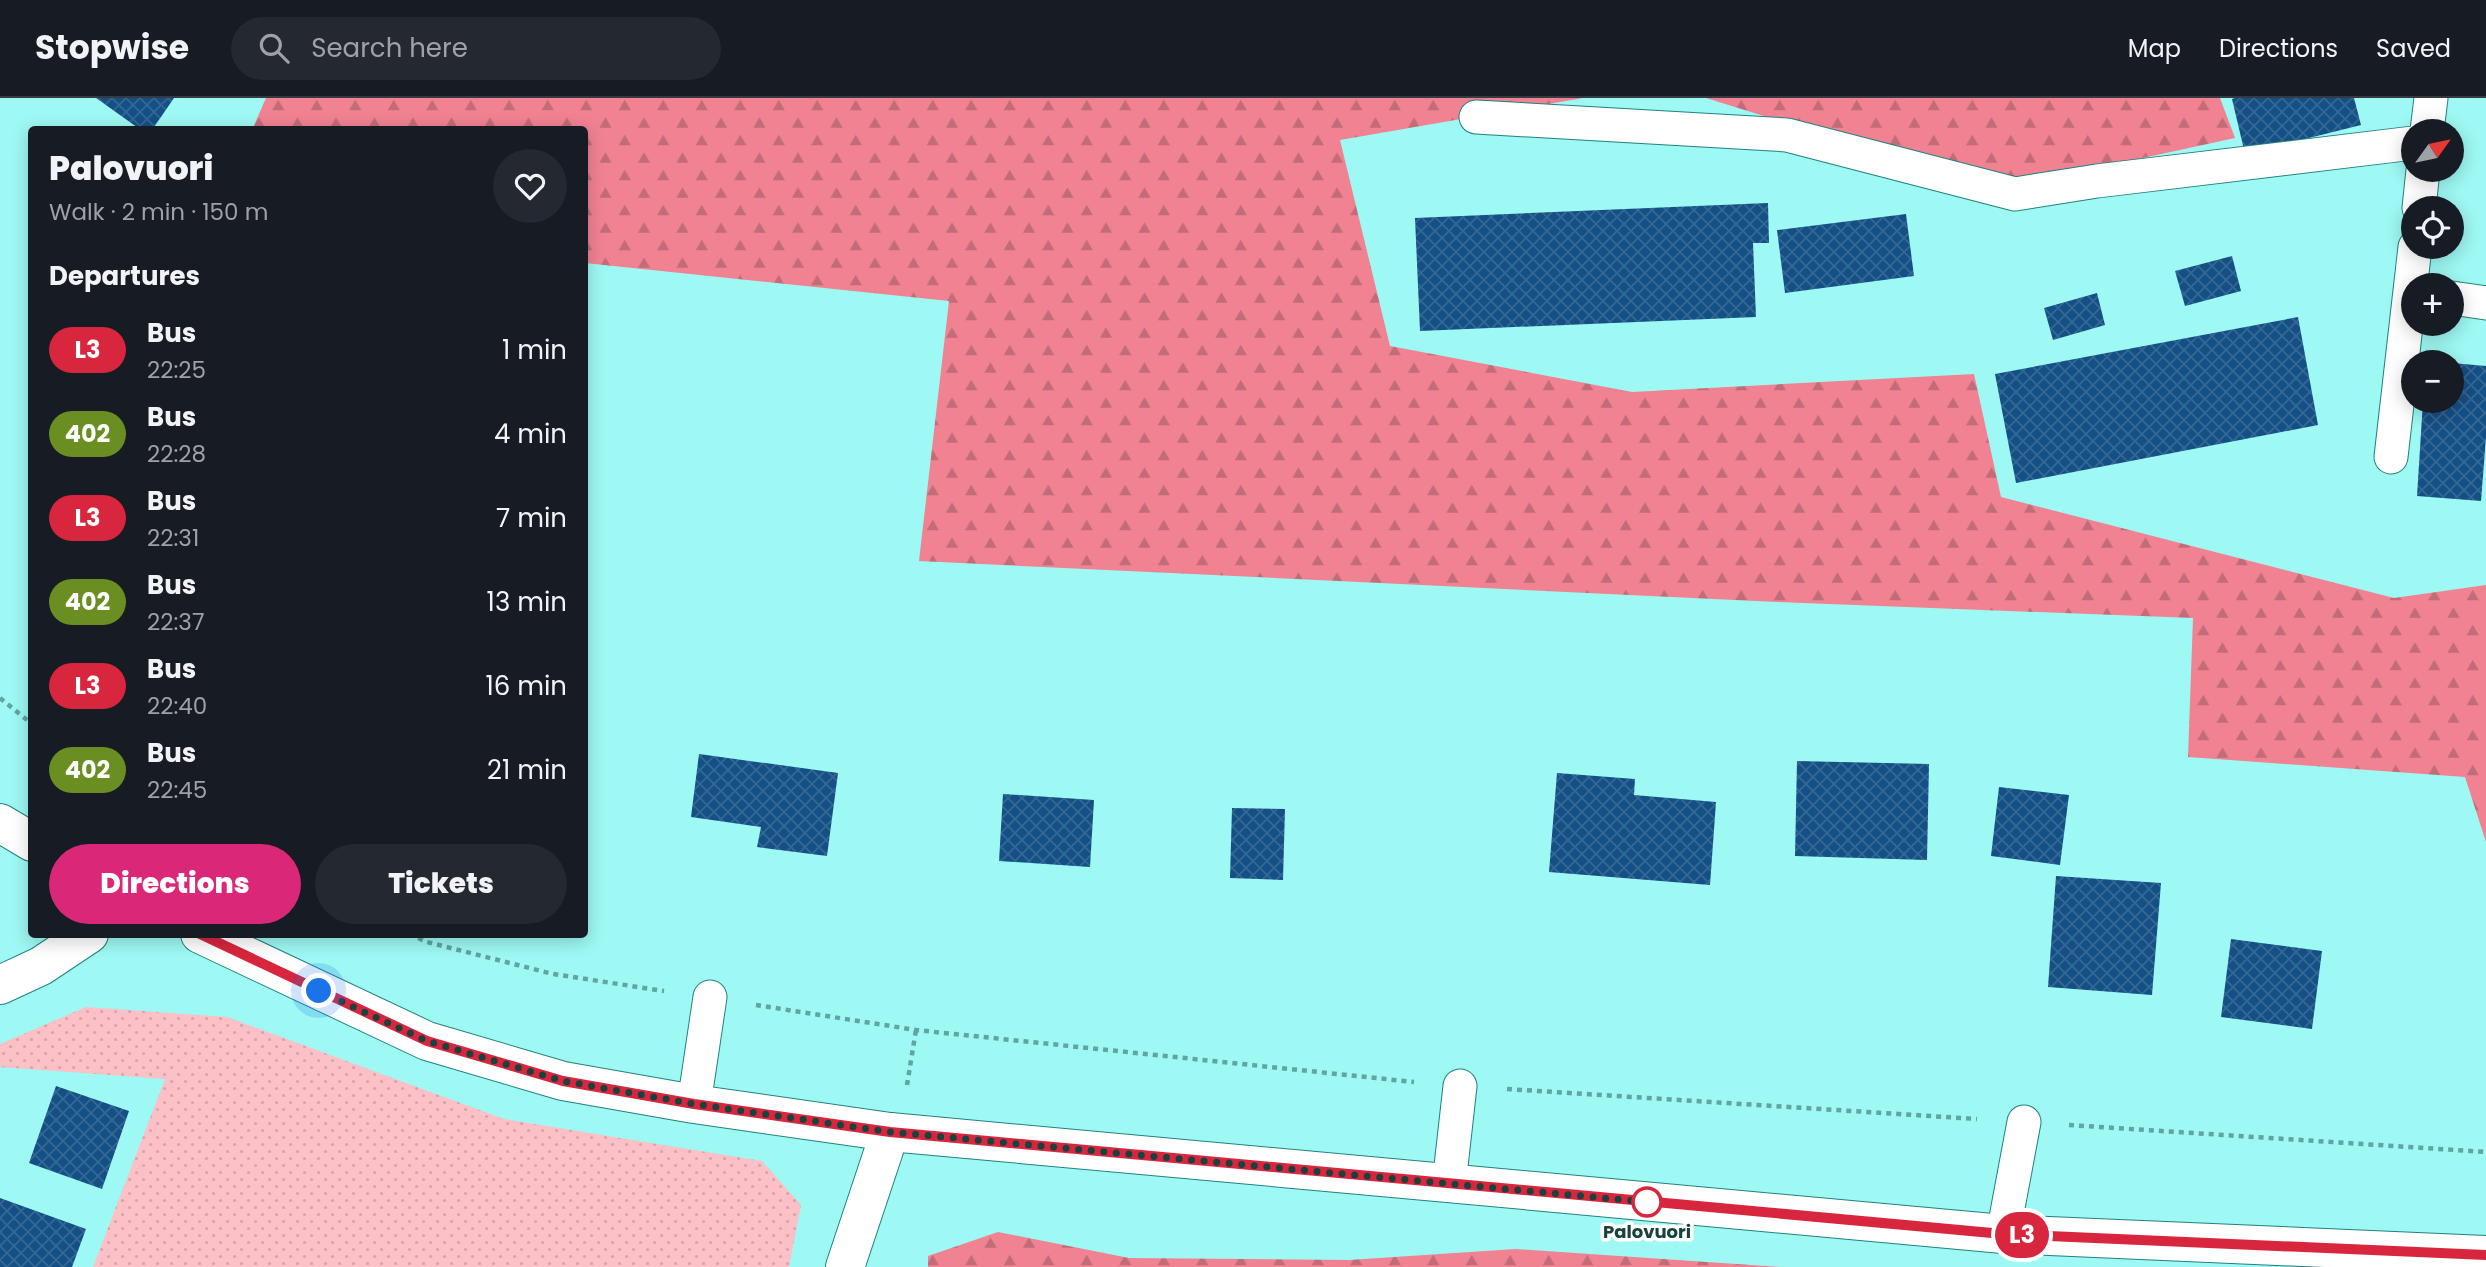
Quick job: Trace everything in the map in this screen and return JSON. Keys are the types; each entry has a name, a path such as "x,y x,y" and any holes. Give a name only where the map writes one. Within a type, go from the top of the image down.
{"main road":[{"path":"0,823 28,840"},
{"path":"0,985 41,966 83,938"},
{"path":"208,938 427,1041 563,1081 694,1104 890,1132 2003,1234 2486,1255"},
{"path":"845,1267 890,1132"}],"lane":[{"path":"2428,119 2431,98"},
{"path":"1476,117 1787,135 2015,194 2401,144"},
{"path":"2464,300 2486,303"},
{"path":"2391,457 2406,336"},
{"path":"694,1104 710,997"},
{"path":"1449,1184 1460,1086"},
{"path":"2003,1234 2024,1122"}],"path":[{"path":"0,698 28,720"},
{"path":"418,938 553,974 916,1030 1460,1086 2486,1152"}],"shaded area":[{"path":"86,1007 227,1017 504,1119 762,1161 801,1205 789,1267 93,1267 165,1079 0,1067 0,1044"}],"green space":[{"path":"266,98 1583,98 1340,140 1390,346 1632,392 1974,374 2001,497 2394,598 2486,585 2486,842 2465,777 2188,757 2193,618 1777,602 919,561 949,301 588,263 588,126 254,126"},
{"path":"1706,98 2220,98 2235,138 2000,189"},
{"path":"998,1232 1129,1258 1349,1260 1516,1249 1781,1267 928,1267 928,1256"}],"building":[{"path":"96,98 174,98 155,126 135,126"},
{"path":"2354,98 2361,125 2245,154 2232,99"},
{"path":"1768,203 1769,243 1753,243 1756,317 1420,331 1415,218"},
{"path":"1906,214 1914,276 1785,293 1777,230"},
{"path":"2232,256 2241,291 2185,306 2175,271"},
{"path":"2097,293 2105,325 2053,340 2044,308"},
{"path":"2298,317 2318,425 2016,483 1995,374"},
{"path":"2464,364 2486,366 2486,437 2481,501 2417,496 2422,413 2464,413"},
{"path":"699,754 838,773 827,856 757,847 761,827 691,817"},
{"path":"1797,761 1929,764 1927,860 1795,856"},
{"path":"1557,773 1635,779 1634,795 1716,802 1710,885 1549,872"},
{"path":"1999,787 2069,795 2060,865 1991,856"},
{"path":"1003,794 1094,800 1090,867 999,861"},
{"path":"1232,808 1285,809 1283,880 1230,878"},
{"path":"2056,876 2161,883 2152,995 2048,987"},
{"path":"2231,939 2322,951 2312,1029 2221,1017"},
{"path":"56,1086 129,1111 102,1189 29,1163"},
{"path":"0,1198 86,1229 72,1267 0,1267"}],"bus line":[{"name":"L3","path":"208,938 427,1041 563,1081 694,1104 890,1132 2003,1234 2486,1255"}],"place":[{"name":"Palovuori","path":"1647,1202"}],"route":[{"path":"319,991 427,1041 563,1081 694,1104 890,1132 1647,1202"}]}
